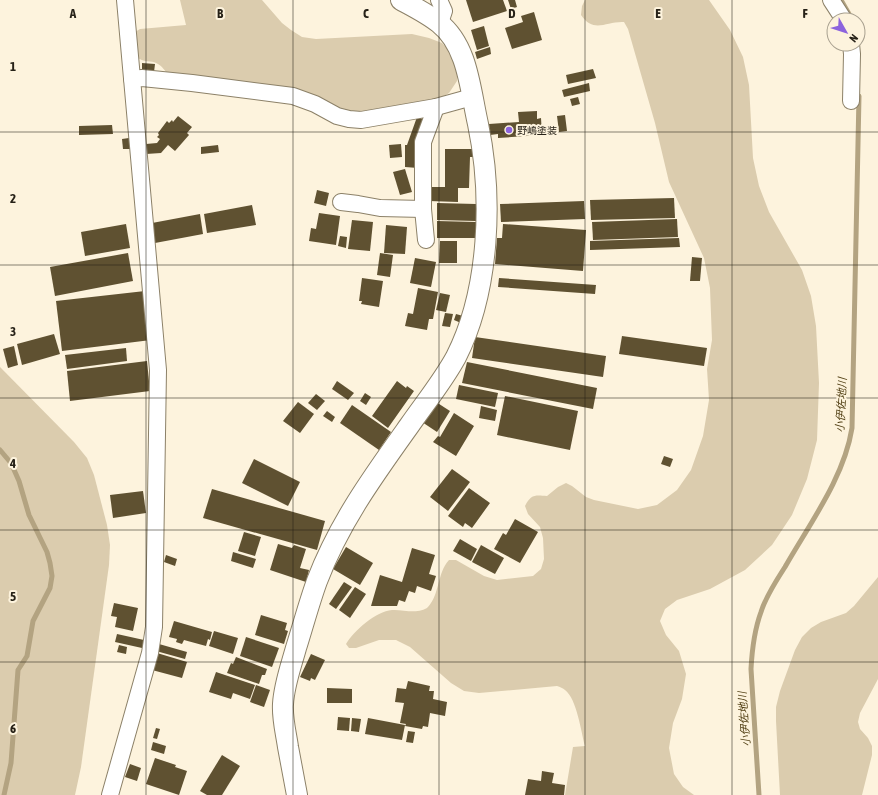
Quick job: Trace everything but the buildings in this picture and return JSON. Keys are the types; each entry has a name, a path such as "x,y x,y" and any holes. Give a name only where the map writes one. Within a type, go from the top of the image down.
{"street":[{"path":"110,795 150,653 154,627 158,370 125,0"},
{"path":"297,795 285,729 283,704 288,678 317,581 336,537 367,484 435,390 456,357 471,321 477,302 480,282 485,237 486,192 480,133 465,65 460,50 440,23 401,0"},
{"path":"439,0 444,11 440,23"},
{"path":"832,0 839,12"},
{"path":"851,101 852,52"},
{"path":"132,79 142,78 185,82 293,96 305,99 337,116 349,119 367,119 436,106 472,97"},
{"path":"426,240 423,209 423,142 436,106"},
{"path":"342,202 380,208 423,209"}],"shaded area":[{"path":"180,0 262,0 282,23 302,37 316,39 412,34 429,38 442,43 452,53 457,67 457,81 449,93 435,102 361,115 168,74 158,64 144,61 136,56 135,32 140,29 186,25"},
{"path":"585,0 709,0 730,30 743,57 749,85 753,158 759,186 769,212 802,270 811,296 816,326 819,383 817,440 807,479 792,515 772,545 745,570 710,589 677,600 665,609 660,621 666,635 679,651 686,674 682,699 673,723 669,748 674,774 683,787 694,795 565,795 573,747 585,746 576,708 569,694 563,689 557,686 479,693 464,691 451,683 410,647 396,640 379,640 356,648 349,648 346,644 354,633 366,622 379,614 392,610 420,611 428,607 435,596 442,571 449,560 456,560 484,576 497,580 533,576 541,569 544,559 543,538 540,527 528,514 525,506 531,497 539,495 547,496 558,487 566,483 586,497 594,500 638,509 657,505 677,490 691,470 703,436 709,400 707,369 712,340 710,288 704,258 669,182 655,123 628,29 624,22 596,25 586,21 581,15 582,6"},
{"path":"0,367 74,442 87,458 94,475 107,525 110,545 109,565 81,767 75,795 0,795"},
{"path":"878,577 878,679 860,713 858,722 860,729 868,738 872,746 872,755 862,795 780,795 776,707 780,691 795,650 802,637 811,628 821,622 846,613 854,606"}],"waterway":[{"name":"小伊佐地川","path":"841,0 848,12"},
{"name":"小伊佐地川","path":"759,795 751,669 755,633 768,594 815,517 834,482 842,465 852,428 859,96"},
{"path":"0,450 11,463 19,481 29,515 47,552 52,576 50,588 33,621 27,656 18,670 11,763 4,795"}],"place":[{"name":"野嶋塗装","path":"509,130"}]}
